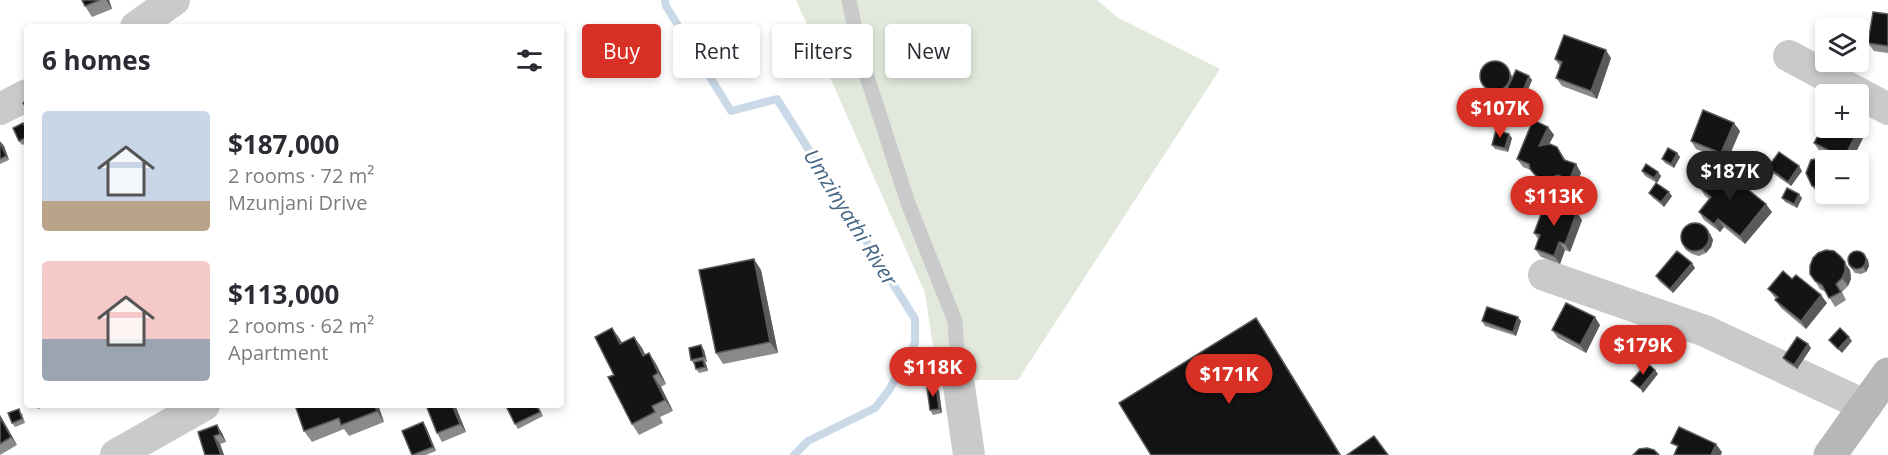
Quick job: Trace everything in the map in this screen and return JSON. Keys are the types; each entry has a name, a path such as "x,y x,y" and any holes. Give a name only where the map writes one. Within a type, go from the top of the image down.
{"main road":[{"path":"1830,455 1888,374"}],"street":[{"path":"140,24 174,0"},
{"path":"1789,56 1888,110"},
{"path":"0,109 24,97"},
{"path":"1544,275 1705,331 1866,406"},
{"path":"959,386 969,455"},
{"path":"116,455 199,408"}],"lane":[{"path":"849,0 861,58 908,203 955,321 959,386"}],"shaded area":[{"path":"796,0 1097,0 1117,17 1220,69 1018,380 938,380 925,293 830,78 873,78 873,24 807,24"}],"building":[{"path":"82,0 100,0 85,6"},
{"path":"1873,12 1888,14 1888,46 1869,43"},
{"path":"1564,35 1606,50 1591,91 1556,78 1562,62 1555,59"},
{"path":"1495,61 1501,62 1509,70 1509,82 1501,90 1495,91 1489,90 1481,82 1480,76 1481,70 1489,62"},
{"path":"1516,70 1529,76 1521,95 1507,89"},
{"path":"1703,110 1734,123 1721,153 1691,141"},
{"path":"1533,120 1548,127 1539,146 1550,144 1557,147 1564,160 1576,164 1569,180 1558,175 1543,179 1536,176 1529,164 1517,159"},
{"path":"23,123 24,138 19,141 13,128"},
{"path":"1496,130 1509,134 1505,148 1492,145"},
{"path":"1817,138 1854,138 1848,150 1828,150 1814,143"},
{"path":"0,142 6,156 0,159"},
{"path":"1668,148 1677,153 1671,164 1662,159"},
{"path":"1779,152 1799,166 1788,182 1768,167"},
{"path":"1815,159 1815,187 1812,186 1806,173 1811,160"},
{"path":"1646,164 1658,172 1654,178 1642,171"},
{"path":"1718,165 1766,204 1740,236 1718,219 1714,224 1699,212 1711,197 1700,188"},
{"path":"1656,183 1669,192 1661,202 1649,193"},
{"path":"1787,188 1799,194 1794,204 1782,198"},
{"path":"1546,201 1577,212 1565,244 1559,242 1554,256 1535,249 1540,235 1534,233"},
{"path":"1695,223 1705,227 1709,237 1705,247 1695,251 1685,247 1681,237 1685,227"},
{"path":"1826,250 1834,251 1845,262 1845,271 1836,284 1841,292 1829,298 1822,285 1810,274 1813,258"},
{"path":"1677,251 1692,263 1670,289 1656,276"},
{"path":"1853,251 1861,251 1866,256 1864,267 1853,269 1848,264 1848,256"},
{"path":"754,259 770,342 716,353 699,270"},
{"path":"1783,271 1792,279 1796,275 1821,295 1801,321 1775,300 1778,297 1768,289"},
{"path":"1566,303 1595,317 1580,345 1552,330"},
{"path":"1487,307 1518,317 1513,332 1482,321"},
{"path":"1256,318 1340,455 1151,455 1119,403"},
{"path":"612,328 620,344 634,337 643,356 649,353 658,373 653,376 665,400 652,406 655,412 632,424 608,377 614,375 595,337"},
{"path":"1840,328 1849,337 1838,349 1829,340"},
{"path":"1797,337 1808,344 1794,365 1783,358"},
{"path":"701,345 704,357 691,360 689,348"},
{"path":"703,360 705,367 696,369 694,362"},
{"path":"1647,363 1655,370 1640,388 1631,381"},
{"path":"936,386 939,409 930,410 927,387"},
{"path":"296,408 376,408 377,411 341,425 339,418 304,431"},
{"path":"427,408 453,408 460,424 437,433"},
{"path":"507,408 538,408 540,412 515,424"},
{"path":"19,409 22,419 12,423 8,413"},
{"path":"0,417 11,437 0,444"},
{"path":"423,422 433,447 412,455 402,431"},
{"path":"217,425 220,434 214,436 221,455 205,455 198,432"},
{"path":"1679,427 1716,444 1711,455 1674,455 1678,446 1671,443"},
{"path":"1374,436 1388,455 1347,455"},
{"path":"1647,448 1659,455 1633,455 1639,449"}],"waterway":[{"name":"Umzinyathi River","path":"665,0 666,6 731,111 777,99 915,319 915,343 889,390 875,408 808,441 794,455"}]}
